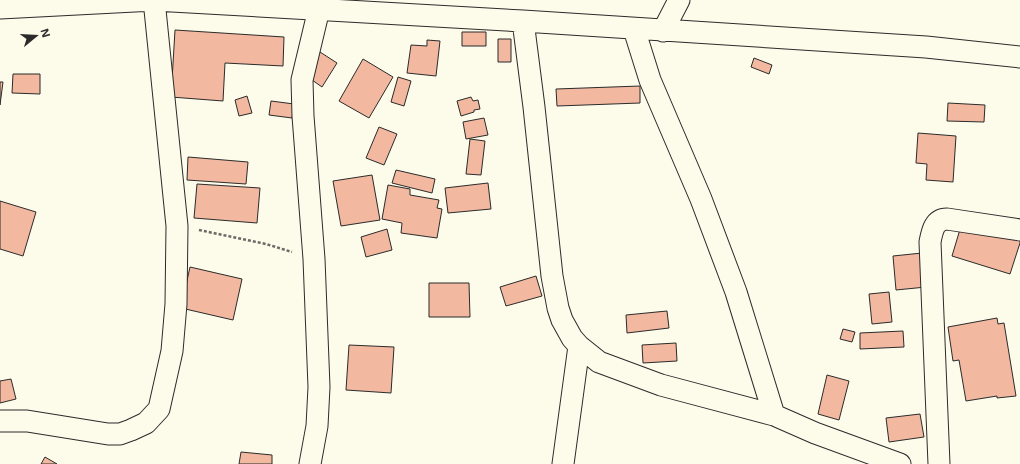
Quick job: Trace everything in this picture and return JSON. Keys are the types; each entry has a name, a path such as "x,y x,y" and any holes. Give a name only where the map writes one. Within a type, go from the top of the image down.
{"street":[{"path":"0,8 154,0 523,21 926,47 1020,57"},
{"path":"0,421 26,421 108,434 120,434 146,423 159,409 172,351 176,304 177,226 154,0"},
{"path":"664,31 679,0"},
{"path":"310,464 317,426 319,386 314,259 303,116 302,80 319,9"},
{"path":"523,21 553,282 562,320 572,338 579,346 599,362 661,385 774,415 828,438 900,464"},
{"path":"634,29 650,80 701,199 736,292 774,415"},
{"path":"939,464 930,242 932,229 939,220 946,219 1020,230"},
{"path":"563,464 579,346"}],"path":[{"path":"177,226 266,244 314,259"}],"building":[{"path":"175,30 284,37 283,66 225,63 223,101 171,97"},
{"path":"462,32 486,32 486,46 462,46"},
{"path":"498,39 511,39 511,62 498,62"},
{"path":"427,40 440,41 436,76 407,73 411,45 427,46"},
{"path":"320,52 337,63 322,87 305,75"},
{"path":"754,58 772,65 769,74 751,67"},
{"path":"363,59 393,77 369,118 339,101"},
{"path":"13,74 40,74 40,94 12,93"},
{"path":"398,77 411,81 404,106 391,102"},
{"path":"0,82 3,82 0,105"},
{"path":"640,86 640,103 557,106 556,89"},
{"path":"247,96 252,113 239,116 235,100"},
{"path":"471,97 473,101 478,100 480,109 461,116 457,101"},
{"path":"271,101 294,104 292,118 269,115"},
{"path":"948,103 985,105 984,122 947,121"},
{"path":"484,118 488,135 466,139 463,122"},
{"path":"379,127 397,134 384,165 366,158"},
{"path":"918,133 956,136 953,182 926,180 927,164 916,163"},
{"path":"470,139 485,141 481,175 466,174"},
{"path":"188,157 248,162 246,184 187,180"},
{"path":"396,170 435,179 432,193 392,183"},
{"path":"372,175 380,220 341,226 333,181"},
{"path":"488,183 491,209 448,213 445,188"},
{"path":"197,184 260,188 257,223 194,218"},
{"path":"388,185 410,189 410,195 439,200 437,208 442,209 437,238 401,233 402,223 382,219"},
{"path":"0,201 36,212 23,256 0,249"},
{"path":"961,226 1020,239 1010,274 952,256"},
{"path":"387,229 392,250 366,257 361,237"},
{"path":"922,253 926,287 896,290 893,256"},
{"path":"190,267 242,279 233,320 181,308"},
{"path":"536,276 542,296 506,306 500,287"},
{"path":"429,283 469,283 470,317 429,317"},
{"path":"889,292 892,322 872,324 869,294"},
{"path":"667,311 669,328 627,333 626,315"},
{"path":"997,318 998,324 1004,323 1016,396 997,398 997,396 966,401 959,360 953,361 948,327"},
{"path":"843,329 855,332 852,342 840,339"},
{"path":"903,331 904,347 860,349 860,333"},
{"path":"676,343 677,361 643,363 642,345"},
{"path":"349,345 394,347 391,393 346,390"},
{"path":"827,375 849,381 839,420 818,414"},
{"path":"11,379 16,399 0,403 0,381"},
{"path":"920,414 924,437 889,442 886,418"},
{"path":"241,452 272,455 272,464 239,464"},
{"path":"45,457 57,464 41,464"}]}
